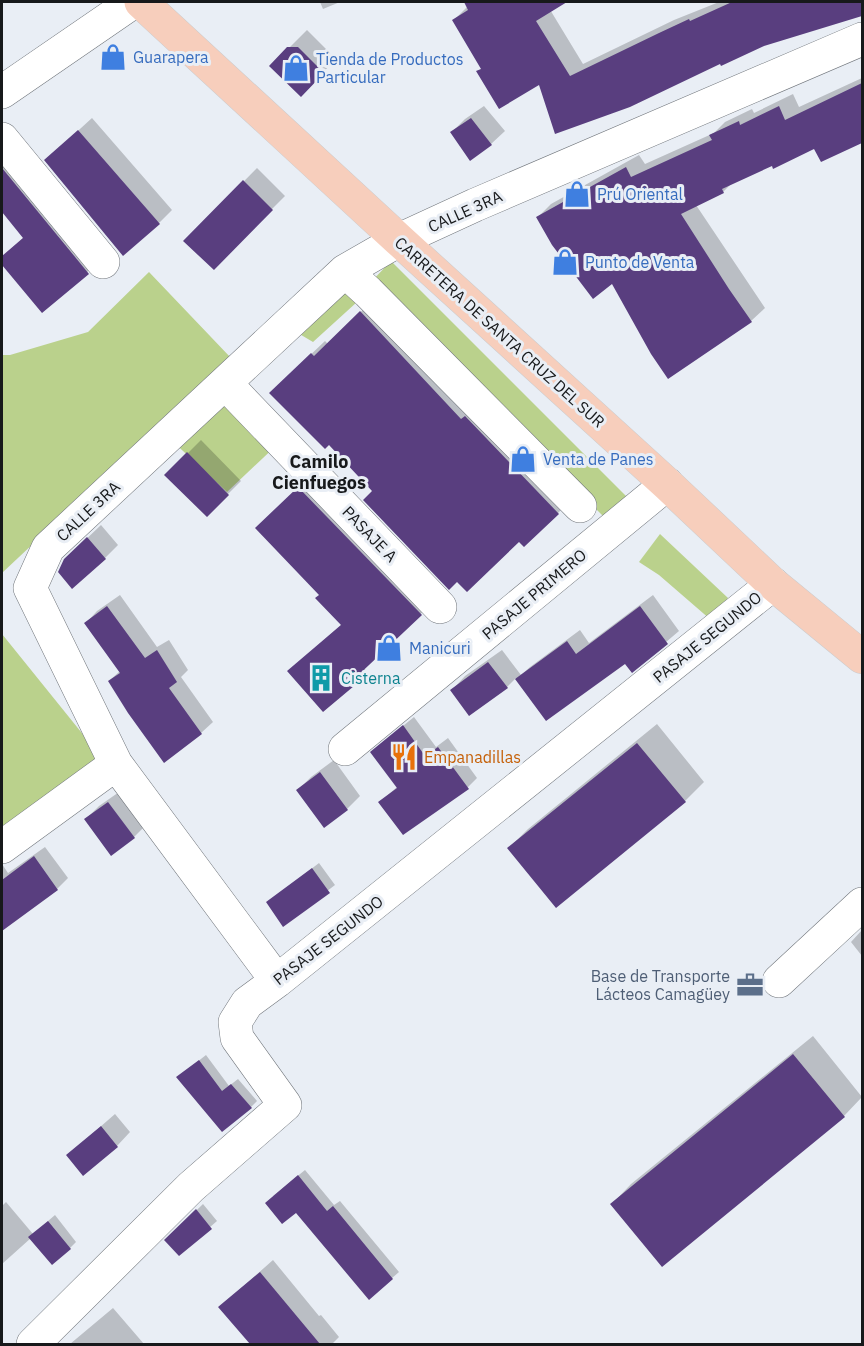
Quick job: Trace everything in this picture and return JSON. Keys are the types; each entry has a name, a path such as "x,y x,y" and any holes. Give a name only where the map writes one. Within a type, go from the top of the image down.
{"main road":[{"name":"CARRETERA DE SANTA CRUZ DEL SUR","path":"141,2 773,584 862,657"}],"street":[{"path":"2,92 133,2"},
{"name":"CALLE 3RA","path":"116,764 30,588 48,549 345,272 399,240 862,39"},
{"path":"2,139 103,262"},
{"path":"345,272 368,292 580,506"},
{"name":"PASAJE A","path":"225,383 440,608"},
{"name":"PASAJE PRIMERO","path":"345,749 667,484"},
{"name":"PASAJE SEGUNDO","path":"33,1344 191,1187 285,1105 237,1038 235,1022 247,1003 773,584"},
{"path":"2,847 116,764 277,981"},
{"path":"778,981 862,904"}],"green space":[{"path":"391,261 636,506 611,524 370,283"},
{"path":"345,271 368,292 313,342 286,326"},
{"path":"149,272 231,358 2,573 2,355 10,355 88,332"},
{"path":"225,383 281,441 227,492 168,437"},
{"path":"660,534 728,598 711,620 659,575 639,562"},
{"path":"2,634 102,758 2,834"}],"building":[{"path":"464,2 567,2 536,21 570,76 689,19 690,21 732,2 862,2 862,16 764,46 721,66 720,64 630,107 555,134 539,85 499,109 476,71 481,69 452,20 468,10"},
{"path":"287,47 298,47 324,73 301,97 269,66"},
{"path":"862,83 862,143 821,162 814,149 773,169 772,166 722,189 724,193 681,214 752,322 668,379 651,354 612,284 593,299 552,245 536,217 626,167 631,177 712,140 709,135 739,121 740,125 779,106 785,120"},
{"path":"471,118 492,145 470,161 450,132"},
{"path":"78,130 160,224 123,256 44,160"},
{"path":"2,168 89,274 42,313 2,265 2,256 23,238 2,212"},
{"path":"243,180 273,210 214,270 183,241"},
{"path":"360,311 461,419 465,416 559,514 524,547 519,542 467,592 457,582 449,590 363,500 372,491 329,445 325,449 269,393 311,353 314,356"},
{"path":"187,452 229,495 207,517 164,475"},
{"path":"298,487 422,615 351,682 354,686 323,712 287,671 341,625 315,598 319,595 255,528"},
{"path":"87,537 106,559 72,589 58,572 64,559"},
{"path":"107,606 145,658 157,650 177,682 169,688 202,734 164,763 108,681 120,673 84,623"},
{"path":"640,606 668,644 632,673 625,664 546,721 515,679 567,641 576,654"},
{"path":"488,662 508,688 469,716 450,690"},
{"path":"403,725 425,756 438,747 469,789 403,835 378,802 397,788 370,752"},
{"path":"637,743 686,802 556,908 507,848"},
{"path":"320,772 348,810 324,828 296,790"},
{"path":"108,802 135,838 111,856 84,819"},
{"path":"34,856 58,890 2,931 2,880"},
{"path":"312,868 330,893 283,927 266,902"},
{"path":"793,1054 845,1117 662,1267 610,1204"},
{"path":"199,1060 222,1091 231,1084 252,1108 222,1132 176,1077"},
{"path":"101,1126 118,1147 83,1176 66,1155"},
{"path":"298,1175 327,1211 333,1206 393,1279 369,1300 296,1213 282,1224 265,1203"},
{"path":"196,1209 212,1229 179,1256 164,1240"},
{"path":"48,1221 71,1249 52,1265 28,1237"},
{"path":"260,1272 320,1344 250,1344 218,1307"}],"place":[{"name":"Guarapera","path":"113,57"},
{"name":"Tienda de Productos Particular","path":"296,68"},
{"name":"Prú Oriental","path":"577,194"},
{"name":"Punto de Venta","path":"565,262"},
{"name":"Venta de Panes","path":"523,459"},
{"name":"Manicuri","path":"389,648"},
{"name":"Cisterna","path":"321,678"},
{"name":"Empanadillas","path":"404,757"},
{"name":"Base de Transporte Lácteos Camagüey","path":"750,985"}],"district":[{"name":"Camilo Cienfuegos","path":"319,472"}]}
